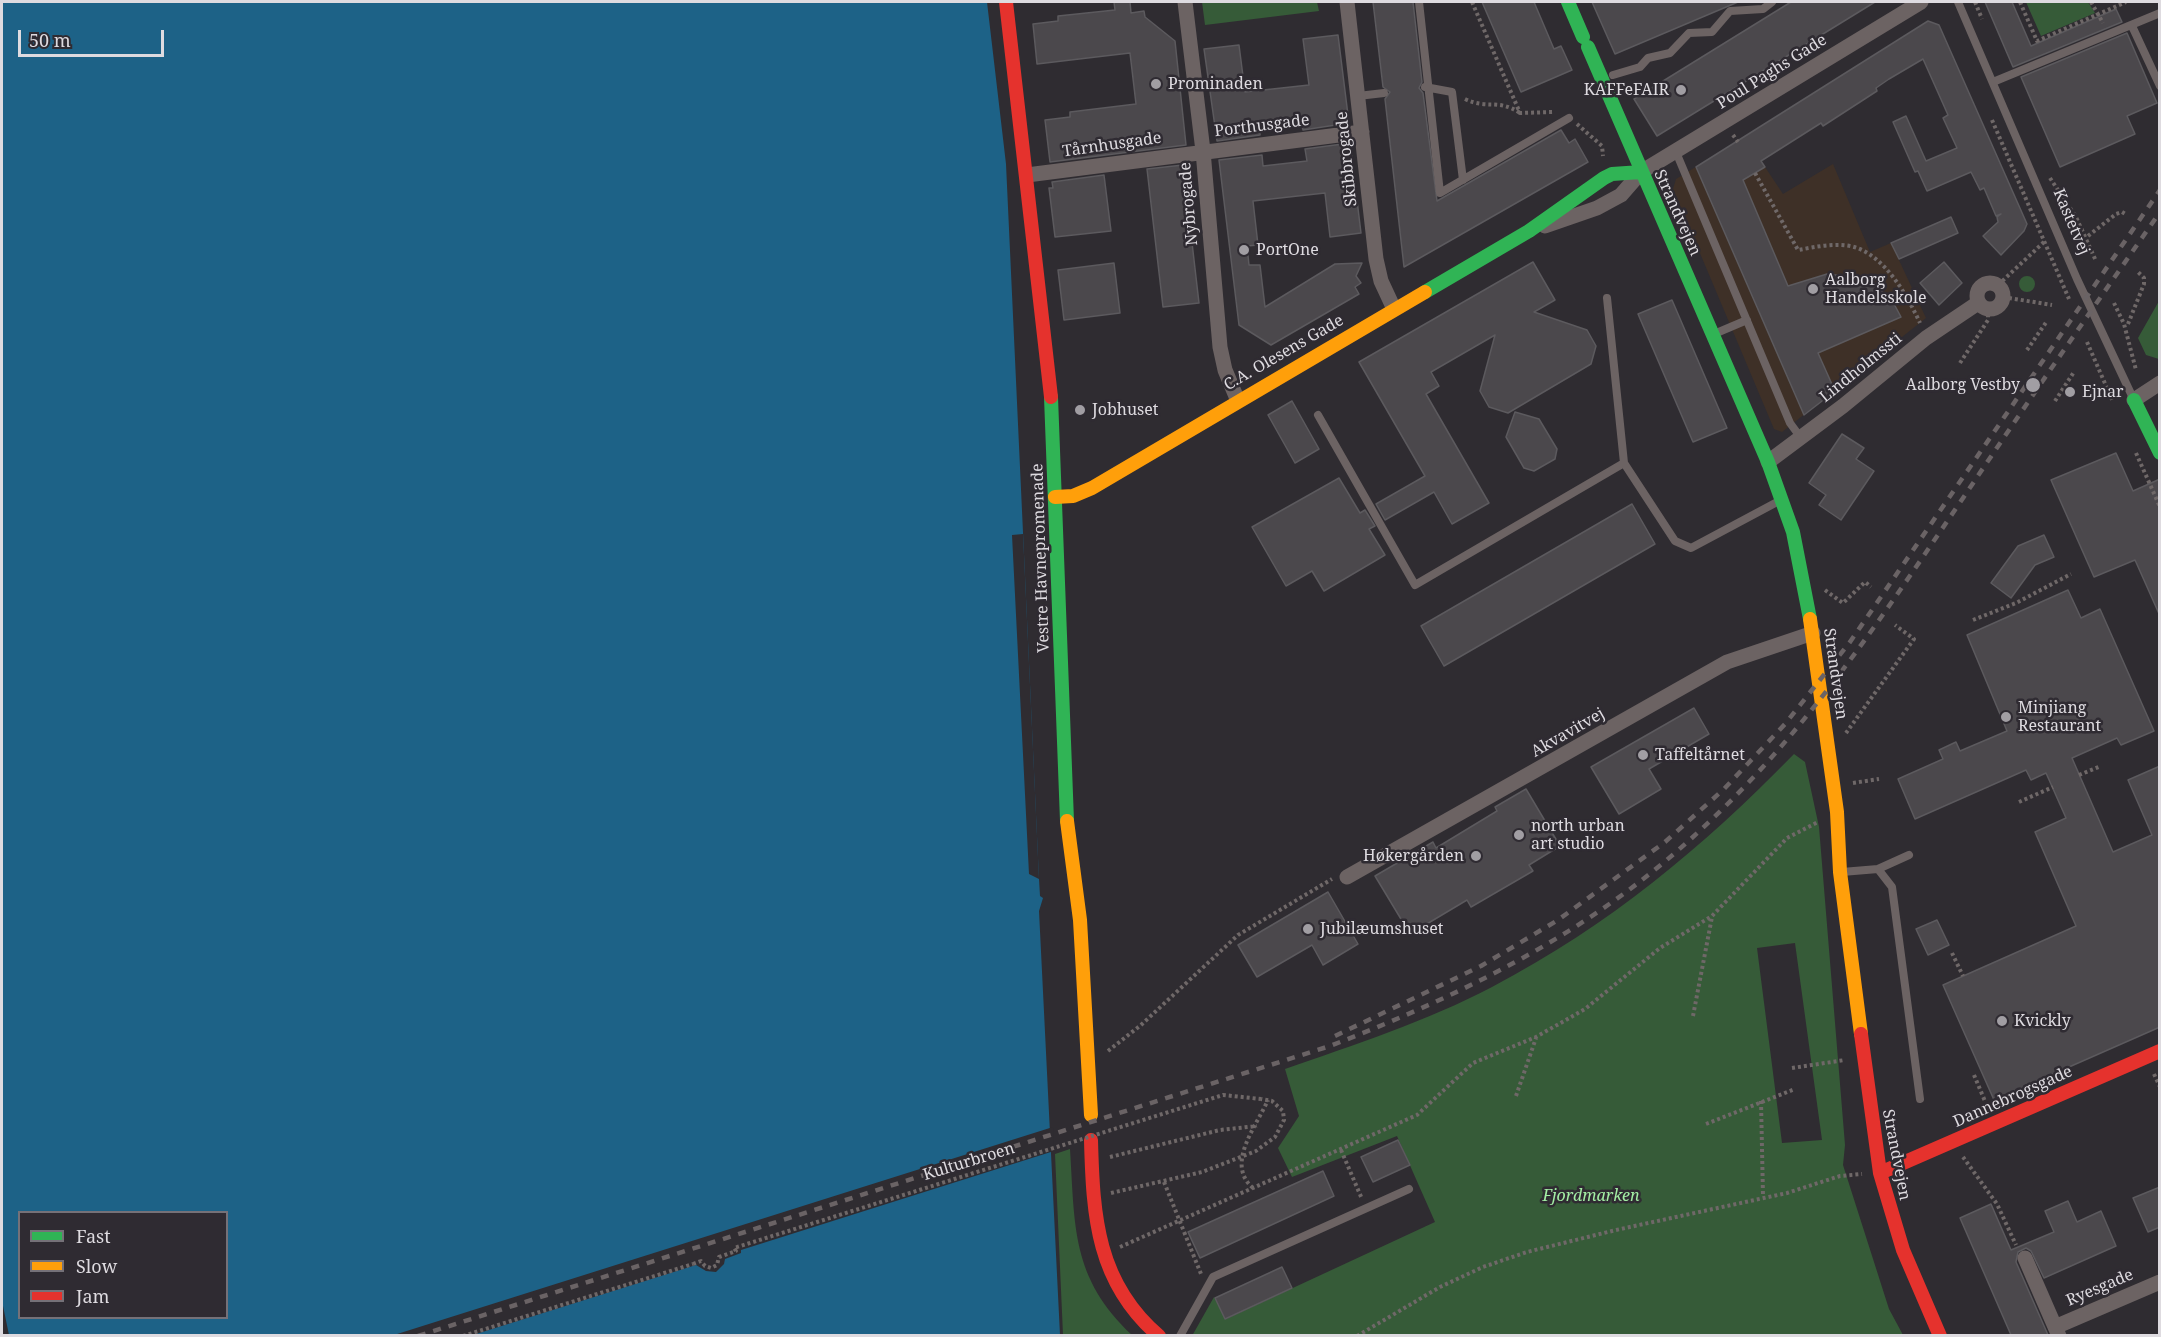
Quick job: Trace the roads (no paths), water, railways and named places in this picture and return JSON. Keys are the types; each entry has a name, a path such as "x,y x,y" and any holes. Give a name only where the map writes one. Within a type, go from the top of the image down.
{"street":[{"name":"Vestre Havnepromenade","path":"1006,2 1051,397 1067,833 1080,920 1090,1115"},
{"name":"Nybrogade","path":"1185,2 1203,151 1220,347 1225,370 1238,401"},
{"name":"Skibbrogade","path":"1347,2 1376,259 1381,282 1394,309"},
{"name":"Strandvejen","path":"1568,2 1768,462 1793,532 1813,633 1837,812 1840,872 1880,1173 1904,1250 1940,1335"},
{"name":"Poul Paghs Gade","path":"1641,172 1921,2"},
{"name":"Porthusgade","path":"1203,151 1362,132"},
{"name":"Tårnhusgade","path":"1027,175 1203,151"},
{"name":"C.A. Olesens Gade","path":"1055,497 1073,496 1092,488 1529,231 1604,178 1612,174 1641,172"},
{"name":"C.A. Olesens Gade","path":"1529,231 1597,208 1621,195 1641,172"},
{"name":"Lindholmssti","path":"1768,462 1802,438 1926,338 1983,306 2000,305 2000,291 1989,283 1981,286 1977,294 1983,306"},
{"path":"2134,400 2160,383"},
{"name":"Kastetvej","path":"2134,400 2160,453"},
{"name":"Akvavitvej","path":"1347,877 1727,662 1813,633"},
{"name":"Dannebrogsgade","path":"1880,1173 2160,1051"},
{"path":"1091,1140 1092,1196 1104,1255 1115,1282 1130,1308 1159,1335"},
{"name":"Ryesgade","path":"2025,1258 2057,1331 2160,1282"}],"lane":[{"path":"1419,2 1426,87 1440,193 1569,118"},
{"path":"1613,75 1640,68 1648,58 1670,53 1689,33 1712,32 1729,9 1763,9 1772,2"},
{"name":"Kastetvej","path":"1958,2 2081,288 2134,400"},
{"path":"1993,82 2160,13"},
{"path":"2132,26 2160,86"},
{"path":"1426,87 1452,92 1463,180"},
{"path":"1358,96 1384,93"},
{"path":"1676,152 1790,423 1802,438"},
{"path":"1607,298 1624,463 1675,541 1690,548 1783,499"},
{"path":"1713,335 1747,320"},
{"path":"1318,415 1415,585 1624,463"},
{"path":"1840,872 1878,869 1909,855"},
{"path":"1878,869 1892,887 1920,1099"},
{"path":"1180,1335 1213,1277 1409,1189"}],"water":[{"path":"2,2 987,2 1006,164 1039,879 1040,896 1043,898 1039,911 1060,1335 9,1335 2,1301"}],"railway":[{"path":"1335,1036 1481,966 1558,920 1665,842 1724,789 1785,724 1850,642 2160,190"},
{"path":"418,1336 1330,1046 1467,987 1512,964 1597,913 1676,852 1719,812 1796,729 1896,596 2160,212"}],"place":[{"name":"Prominaden","path":"1156,84"},
{"name":"KAFFeFAIR","path":"1681,90"},
{"name":"PortOne","path":"1244,250"},
{"name":"Aalborg Handelsskole","path":"1813,289"},
{"name":"Aalborg Vestby","path":"2033,385"},
{"name":"Ejnar","path":"2070,392"},
{"name":"Jobhuset","path":"1080,410"},
{"name":"Minjiang Restaurant","path":"2006,717"},
{"name":"Taffeltårnet","path":"1643,755"},
{"name":"north urban art studio","path":"1519,835"},
{"name":"Høkergården","path":"1476,856"},
{"name":"Jubilæumshuset","path":"1308,929"},
{"name":"Kvickly","path":"2002,1021"}],"park label":[{"name":"Fjordmarken","path":"1591,1196"}]}
